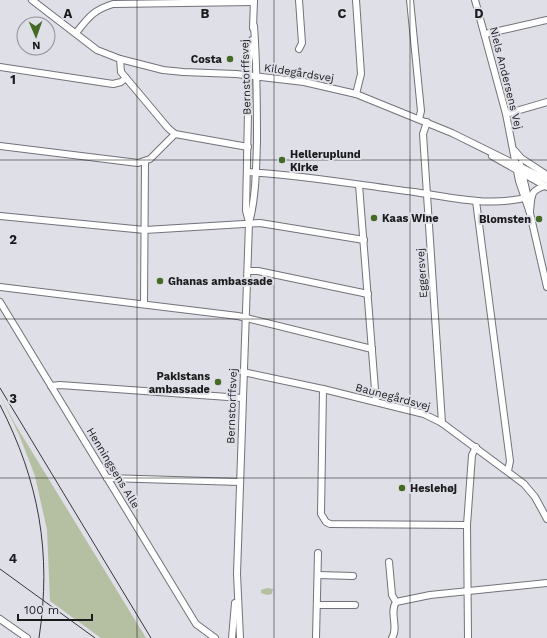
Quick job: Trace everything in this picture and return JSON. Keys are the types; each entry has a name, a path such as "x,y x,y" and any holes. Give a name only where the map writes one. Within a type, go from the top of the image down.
{"street":[{"name":"Kildegårdsvej","path":"32,0 97,50 120,59 163,70 258,76 313,83 356,94 427,122 466,140 546,184"},
{"path":"299,0 302,43 299,49"},
{"path":"356,0 361,74 356,94"},
{"path":"410,0 421,111 419,119"},
{"name":"Niels Andersens Vej","path":"475,0 506,114 511,139 528,197"},
{"path":"76,34 91,14 101,8 113,4 254,1"},
{"name":"Bernstorffsvej","path":"232,638 237,590 242,398 249,224 252,211 255,173 258,76 254,26 254,1"},
{"path":"485,34 547,20"},
{"name":"Bernstorffsvej","path":"249,224 246,211 249,75 254,26"},
{"path":"120,59 120,72 168,128 175,134 248,147"},
{"path":"0,67 113,84 121,82 126,78"},
{"path":"506,114 547,102"},
{"name":"Eggersvej","path":"427,122 423,134 442,423"},
{"path":"0,146 138,163 145,162 150,159 175,134"},
{"name":"Niels Andersens Vej","path":"511,139 519,168"},
{"path":"515,151 521,158 547,175"},
{"path":"144,303 145,162"},
{"path":"247,172 359,185 476,202 495,203 528,197 530,213 547,287"},
{"name":"Kildegårdsvej","path":"528,197 535,189 546,184"},
{"path":"359,185 376,402"},
{"path":"476,202 510,461 508,471"},
{"path":"0,216 145,230 260,223 364,240"},
{"path":"248,271 258,271 368,294"},
{"path":"0,287 144,303 246,317 372,349"},
{"name":"Henningsens Alle","path":"0,302 196,624 214,638"},
{"name":"Baunegårdsvej","path":"243,372 324,389 419,413 442,423 524,484 536,497 547,519"},
{"path":"51,386 60,384 242,398"},
{"path":"324,389 321,514 326,522 330,524 467,525"},
{"path":"468,638 467,525 472,455 476,447"},
{"path":"107,478 240,482"},
{"path":"316,638 318,553"},
{"path":"390,562 392,595 396,602"},
{"path":"318,575 353,576"},
{"path":"392,638 394,631 393,607 396,602 430,595 547,583"},
{"name":"Bernstorffsvej","path":"237,590 240,638"},
{"path":"317,605 355,605"},
{"path":"0,619 27,638"}],"green space":[{"path":"0,395 15,424 146,638 101,638 50,601 47,530 35,476 20,437"},
{"path":"267,588 273,589 272,594 267,595 261,593 261,590"}],"tram line":[{"path":"0,388 151,638"},
{"path":"0,405 24,462 33,490 39,518 43,547 44,576 43,607 39,638"},
{"path":"0,569 95,638"}],"place":[{"name":"Costa","path":"230,59"},
{"name":"Helleruplund Kirke","path":"282,160"},
{"name":"Kaas Wine","path":"374,218"},
{"name":"Blomsten","path":"539,219"},
{"name":"Ghanas ambassade","path":"160,281"},
{"name":"Pakistans ambassade","path":"218,382"},
{"name":"Heslehøj","path":"402,488"}]}
